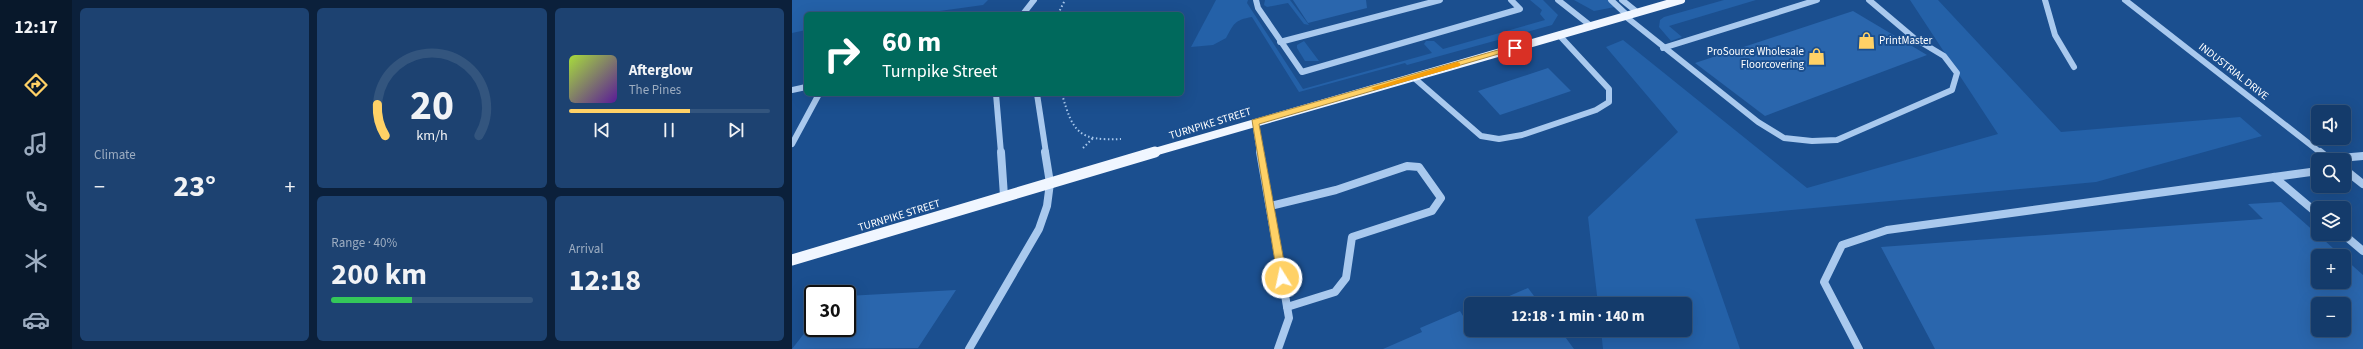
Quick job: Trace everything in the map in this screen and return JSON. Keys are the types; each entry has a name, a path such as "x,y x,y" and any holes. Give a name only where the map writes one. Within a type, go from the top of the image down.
{"main road":[{"name":"TURNPIKE STREET","path":"792,260 1255,122 1682,0"}],"street":[{"path":"1025,12 1034,0"},
{"path":"1256,0 1258,8 1299,70 1305,72 1520,9 1511,0"},
{"path":"1280,42 1440,0"},
{"path":"1558,0 1591,26"},
{"path":"1611,0 1626,16 1663,48 1758,122 1784,138 1812,141 1837,140 1952,90 1957,73 1944,56 1914,38 1868,0"},
{"path":"1622,0 1637,12"},
{"path":"1663,48 1817,0"},
{"path":"2045,0 2046,14 2057,41 2074,66"},
{"name":"INDUSTRIAL DRIVE","path":"2125,0 2321,153"},
{"path":"1413,77 1480,136 1499,140 1522,135 1596,110 1608,102 1608,89 1559,35"},
{"path":"792,90 804,87"},
{"path":"792,144 818,96"},
{"path":"996,96 1004,196"},
{"path":"969,349 1039,229 1047,206 1050,184 1037,96"},
{"path":"1255,122 1289,318 1278,349"},
{"path":"2351,157 2363,156"},
{"path":"1270,206 1336,190 1407,166 1419,167 1441,198 1432,211 1352,237 1346,278 1335,292 1287,307"},
{"path":"1859,349 1824,282 1842,244 1887,230 2311,172"},
{"path":"2351,175 2363,184"},
{"path":"2274,177 2311,208"},
{"path":"2351,240 2363,250"}],"path":[{"path":"1059,12 1065,0"},
{"path":"1063,96 1072,128 1083,136 1094,138 1128,139"},
{"path":"1083,148 1094,138"}],"shaded area":[{"path":"792,0 988,0 983,5 932,12 804,12 804,30 792,33"},
{"path":"1216,0 1248,0 1247,3 1303,89 1432,53 1424,44 1426,41 1434,41 1443,49 1545,20 1540,14 1542,10 1530,0 1543,0 1558,15 1552,25 1407,65 1405,63 1299,92 1252,17 1235,23 1226,38 1213,45 1191,47"},
{"path":"1265,0 1290,0 1309,25 1304,24 1288,3 1267,7 1264,5"},
{"path":"1574,0 1608,0 1615,7 1594,11"},
{"path":"1724,0 1756,0 1669,26 1682,37 1671,41 1659,27 1660,20 1664,17"},
{"path":"1910,0 1938,0 2061,132 2240,117 2262,136 2096,182 1695,219 1740,349 1603,349 1602,337 1692,337 1692,297 1597,297 1588,217 1678,132 1606,47 1623,40 1807,188 1998,134"},
{"path":"1304,41 1319,61 1305,61 1297,48 1297,45"}],"building":[{"path":"1293,0 1366,0 1367,8 1308,23"},
{"path":"1853,11 1927,55 1765,116 1695,63"},
{"path":"1548,68 1571,91 1500,115 1478,91"},
{"path":"2281,202 2311,229 2311,241 2325,241 2334,249 2311,249 2311,289 2351,289 2351,264 2363,275 2363,349 1935,349 1881,247 2263,219 2248,204"},
{"path":"1528,288 1535,297 1507,297"},
{"path":"956,290 918,348 792,349 804,334 804,337 856,337 856,296"},
{"path":"1460,311 1464,316 1464,337 1565,337 1574,349 1383,349 1422,332 1420,328"}],"slow traffic":[{"path":"1375,88 1457,64"}],"place":[{"name":"PrintMaster","path":"1866,40"},
{"name":"ProSource Wholesale Floorcovering","path":"1817,57"}],"route":[{"path":"1282,278 1255,122 1515,48"}]}
